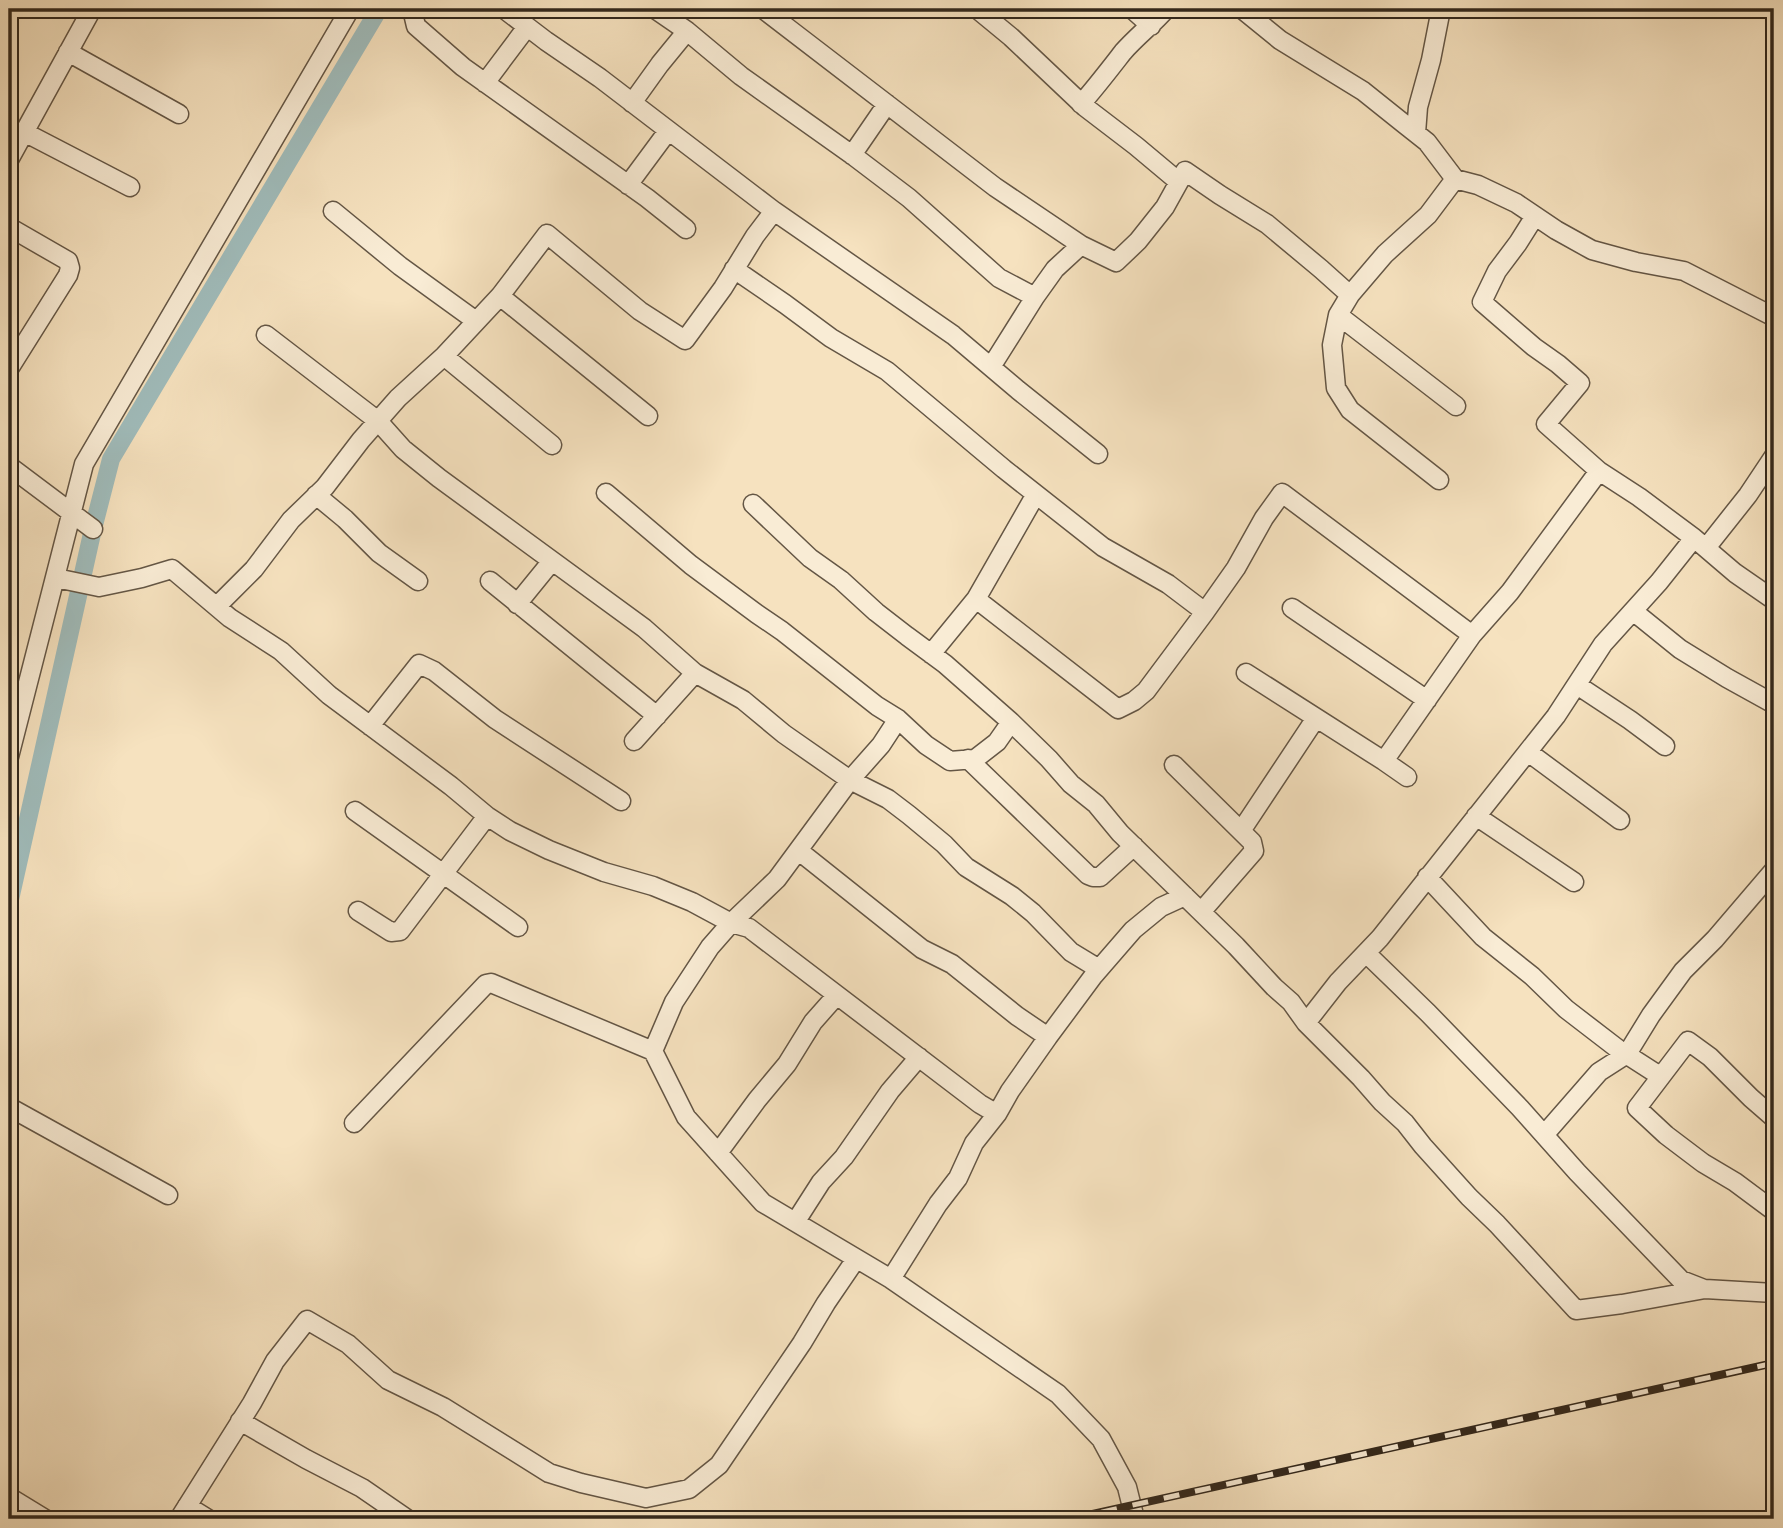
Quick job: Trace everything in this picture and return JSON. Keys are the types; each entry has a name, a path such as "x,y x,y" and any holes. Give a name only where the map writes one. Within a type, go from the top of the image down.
{"street":[{"path":"9,757 84,464 350,9"},
{"path":"412,9 416,26 463,67 686,229"},
{"path":"504,9 600,78 774,211 953,335 1098,454"},
{"path":"655,9 687,31 741,76 909,198 999,278 1035,297"},
{"path":"763,9 995,187 1082,245 1115,262 1138,241 1158,216 1185,171 1267,223 1350,295"},
{"path":"977,9 1011,37 1081,104 1179,182"},
{"path":"1132,9 1151,26"},
{"path":"1081,104 1125,51 1166,9"},
{"path":"1242,9 1280,40 1363,91 1416,133 1427,142 1455,179 1478,185 1516,203 1592,250 1684,271 1774,317"},
{"path":"1416,133 1418,107 1441,9"},
{"path":"9,160 17,137 68,52 89,10"},
{"path":"485,83 527,27"},
{"path":"632,103 687,31"},
{"path":"68,52 179,114"},
{"path":"852,155 887,104"},
{"path":"628,185 667,131"},
{"path":"17,137 130,187"},
{"path":"1439,480 1350,410 1336,388 1332,345 1338,314 1350,295 1385,254 1428,215 1455,179"},
{"path":"333,211 400,266 476,321"},
{"path":"217,606 254,569 291,520 316,495 398,398 444,356 500,296 547,234 640,311 685,341 774,211"},
{"path":"1535,216 1497,271 1482,302 1580,383 1546,424 1599,471 1639,497 1735,573 1774,600"},
{"path":"9,227 68,261 70,268 9,369"},
{"path":"991,367 1055,269 1082,245"},
{"path":"734,269 831,338 887,371 1103,547 1168,584 1205,612"},
{"path":"500,296 649,416"},
{"path":"1338,314 1457,406"},
{"path":"266,335 378,421 403,449 480,509 645,628 695,673 743,700 784,734 850,780 888,799 944,844 966,867 1012,896 1033,913 1071,952 1099,969"},
{"path":"444,356 552,445"},
{"path":"1306,1023 1338,982 1380,938 1528,752 1556,716 1604,644 1660,582 1748,495 1774,456"},
{"path":"9,466 93,529"},
{"path":"1384,761 1472,635 1510,592 1599,471"},
{"path":"606,493 691,565 782,631 950,761 975,759 997,742 1011,722"},
{"path":"976,599 1118,709 1146,691 1236,568 1264,518 1282,493 1472,635"},
{"path":"931,654 976,599 1036,494"},
{"path":"316,495 379,553 418,581"},
{"path":"753,504 810,558 975,689 1049,759 1071,784 1096,804 1120,833 1185,895 1290,1002 1306,1023 1381,1102 1405,1123 1469,1197 1576,1310 1705,1289 1774,1293"},
{"path":"517,604 552,562"},
{"path":"56,578 99,587 172,569 230,618 281,651 329,695 451,786 486,816 549,850 604,872 653,886 692,902 731,923 749,928 836,996 997,1114"},
{"path":"490,581 657,716"},
{"path":"1292,608 1427,700"},
{"path":"1633,611 1680,649 1774,704"},
{"path":"370,726 419,664 434,671 495,719 621,801"},
{"path":"634,741 695,673"},
{"path":"1246,673 1407,777"},
{"path":"1577,685 1665,746"},
{"path":"1241,831 1316,718"},
{"path":"653,1051 674,1002 710,947 777,879 898,719"},
{"path":"1528,752 1620,820"},
{"path":"968,759 1087,875 1100,877 1134,846"},
{"path":"1174,765 1252,842 1254,851 1201,912"},
{"path":"355,811 518,927"},
{"path":"358,911 391,932 400,931 486,816"},
{"path":"1476,816 1574,882"},
{"path":"799,851 922,949 952,964 1048,1037"},
{"path":"1544,1135 1599,1072 1627,1054 1683,971 1715,939 1774,870"},
{"path":"1427,877 1483,937 1532,976 1566,1009 1661,1076"},
{"path":"891,1279 937,1204 958,1178 974,1143 1099,969 1133,930 1161,907 1185,895"},
{"path":"1366,953 1428,1013 1681,1280 1705,1289"},
{"path":"354,1123 486,984 491,983 653,1051 686,1117 764,1203 891,1279 1058,1394 1101,1438 1127,1487 1135,1519"},
{"path":"718,1153 787,1064 813,1022 836,996"},
{"path":"1774,1118 1710,1057 1688,1041 1637,1108 1703,1163 1774,1210"},
{"path":"796,1222 821,1182 844,1157 890,1091 919,1057"},
{"path":"9,1107 167,1195"},
{"path":"208,1519 183,1513 275,1361 307,1320 348,1343 388,1380 443,1407 549,1473 646,1498 689,1489 719,1465 856,1259"},
{"path":"240,1421 362,1488 407,1519"},
{"path":"9,1497 45,1519"}],"waterway":[{"path":"9,904 111,459 379,9"}],"railway":[{"path":"1070,1519 1774,1363"}]}
